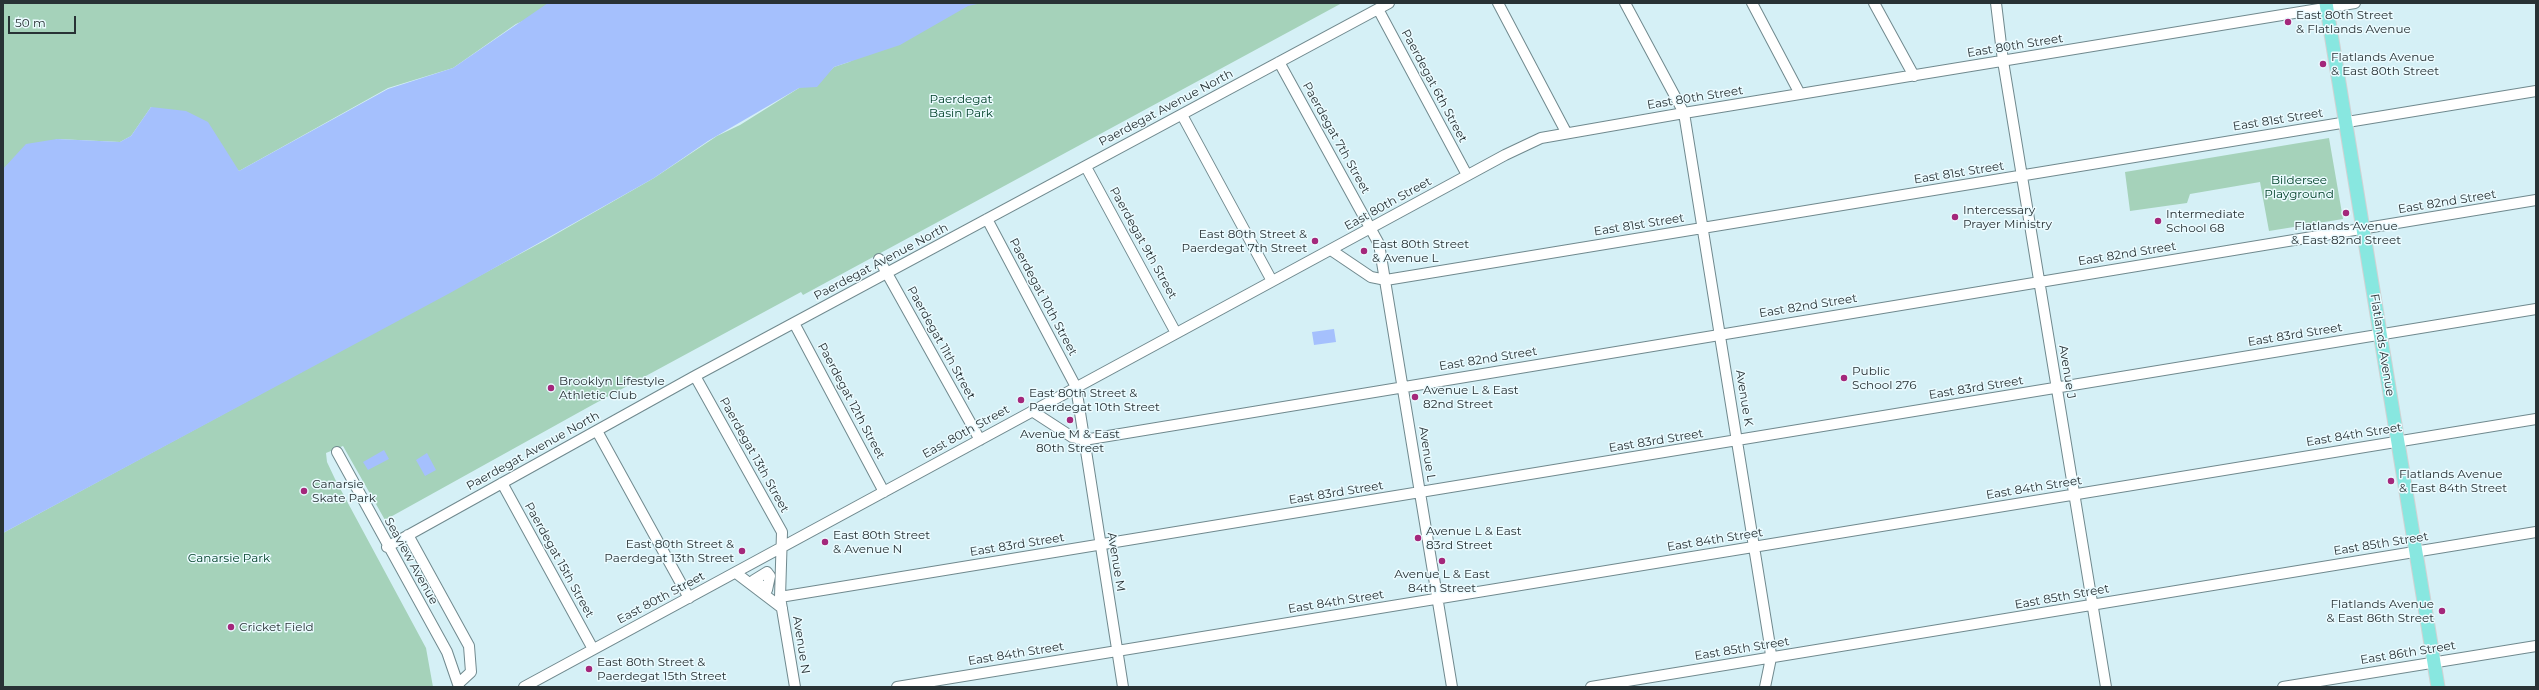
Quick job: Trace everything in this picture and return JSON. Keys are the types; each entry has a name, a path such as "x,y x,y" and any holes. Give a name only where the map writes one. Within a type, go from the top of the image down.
{"main road":[{"name":"Flatlands Avenue","path":"2326,5 2438,687"}],"street":[{"name":"Paerdegat Avenue North","path":"387,547 695,376 1389,3"},
{"path":"1498,3 1566,132"},
{"name":"Avenue K","path":"1626,3 1684,113 1756,546 1771,658 1765,687"},
{"path":"1752,3 1800,94"},
{"path":"1874,3 1914,76"},
{"name":"Avenue J","path":"1996,3 2003,61 2106,687"},
{"name":"East 80th Street","path":"524,687 1522,146 1566,132 1914,76 2326,5 2354,3"},
{"name":"Paerdegat 6th Street","path":"1378,9 1467,175"},
{"name":"Paerdegat 7th Street","path":"1279,62 1370,228"},
{"name":"East 81st Street","path":"1386,280 2536,91"},
{"path":"1182,115 1272,281"},
{"name":"Paerdegat 9th Street","path":"1086,167 1176,333"},
{"name":"East 82nd Street","path":"1084,440 1403,386 2536,200"},
{"name":"Paerdegat 10th Street","path":"987,219 1076,387"},
{"name":"Avenue L","path":"1370,228 1379,244 1386,280 1452,687"},
{"path":"1331,250 1371,277 1386,280"},
{"name":"Paerdegat 11th Street","path":"879,259 980,440"},
{"name":"East 83rd Street","path":"781,602 1100,545 2536,309"},
{"name":"Paerdegat 12th Street","path":"794,323 884,492"},
{"name":"Paerdegat 13th Street","path":"695,376 782,532 781,548"},
{"name":"Avenue M","path":"1076,387 1123,687"},
{"path":"1032,411 1072,437 1084,440"},
{"name":"East 84th Street","path":"898,687 2536,419"},
{"path":"597,431 688,598"},
{"name":"Seaview Avenue","path":"337,452 387,547 447,652 459,686 471,672 469,646 408,536"},
{"name":"Paerdegat 15th Street","path":"502,483 593,649"},
{"name":"East 85th Street","path":"1591,687 2536,532"},
{"name":"Avenue N","path":"781,548 781,602 795,687"},
{"name":"Avenue N","path":"736,573 781,602"},
{"name":"East 86th Street","path":"2283,687 2536,646"}],"green space":[{"path":"3,3 566,3 516,24 453,68 388,88 239,171 151,107 131,136 120,142 57,139 3,169"},
{"name":"Paerdegat Basin Park","path":"959,3 1342,3 803,295 801,292 594,404 385,520 343,446 326,453 327,462 335,479 426,648 433,687 3,687 3,533 544,241 654,178 717,136 740,125 799,88 827,74 834,67 849,62"},
{"name":"Bildersee Playground","path":"2329,138 2343,219 2269,231 2260,182 2190,194 2187,203 2130,211 2125,172"}],"water":[{"path":"548,3 982,3 968,6 900,45 834,67 817,87 799,88 708,141 654,178 450,293 3,533 3,169 26,144 57,139 120,142 131,136 151,107 186,111 208,122 239,171 388,89 453,68"},
{"path":"1334,329 1336,342 1314,345 1312,332"},
{"path":"384,450 389,459 368,470 363,462"},
{"path":"427,453 436,470 425,476 416,460"}],"place":[{"name":"East 80th Street & Flatlands Avenue","path":"2288,22"},
{"name":"Flatlands Avenue & East 80th Street","path":"2323,64"},
{"name":"Flatlands Avenue & East 82nd Street","path":"2346,213"},
{"name":"Intercessary Prayer Ministry","path":"1955,217"},
{"name":"Intermediate School 68","path":"2158,221"},
{"name":"East 80th Street & Paerdegat 7th Street","path":"1315,241"},
{"name":"East 80th Street & Avenue L","path":"1364,251"},
{"name":"Public School 276","path":"1844,378"},
{"name":"Brooklyn Lifestyle Athletic Club","path":"551,388"},
{"name":"Avenue L & East 82nd Street","path":"1415,397"},
{"name":"East 80th Street & Paerdegat 10th Street","path":"1021,400"},
{"name":"Avenue M & East 80th Street","path":"1070,420"},
{"name":"Flatlands Avenue & East 84th Street","path":"2391,481"},
{"name":"Canarsie Skate Park","path":"304,491"},
{"name":"Avenue L & East 83rd Street","path":"1418,538"},
{"name":"East 80th Street & Avenue N","path":"825,542"},
{"name":"East 80th Street & Paerdegat 13th Street","path":"742,551"},
{"name":"Avenue L & East 84th Street","path":"1442,561"},
{"name":"Flatlands Avenue & East 86th Street","path":"2442,611"},
{"name":"Cricket Field","path":"231,627"},
{"name":"East 80th Street & Paerdegat 15th Street","path":"589,669"}],"park label":[{"name":"Canarsie Park","path":"229,558"}]}
